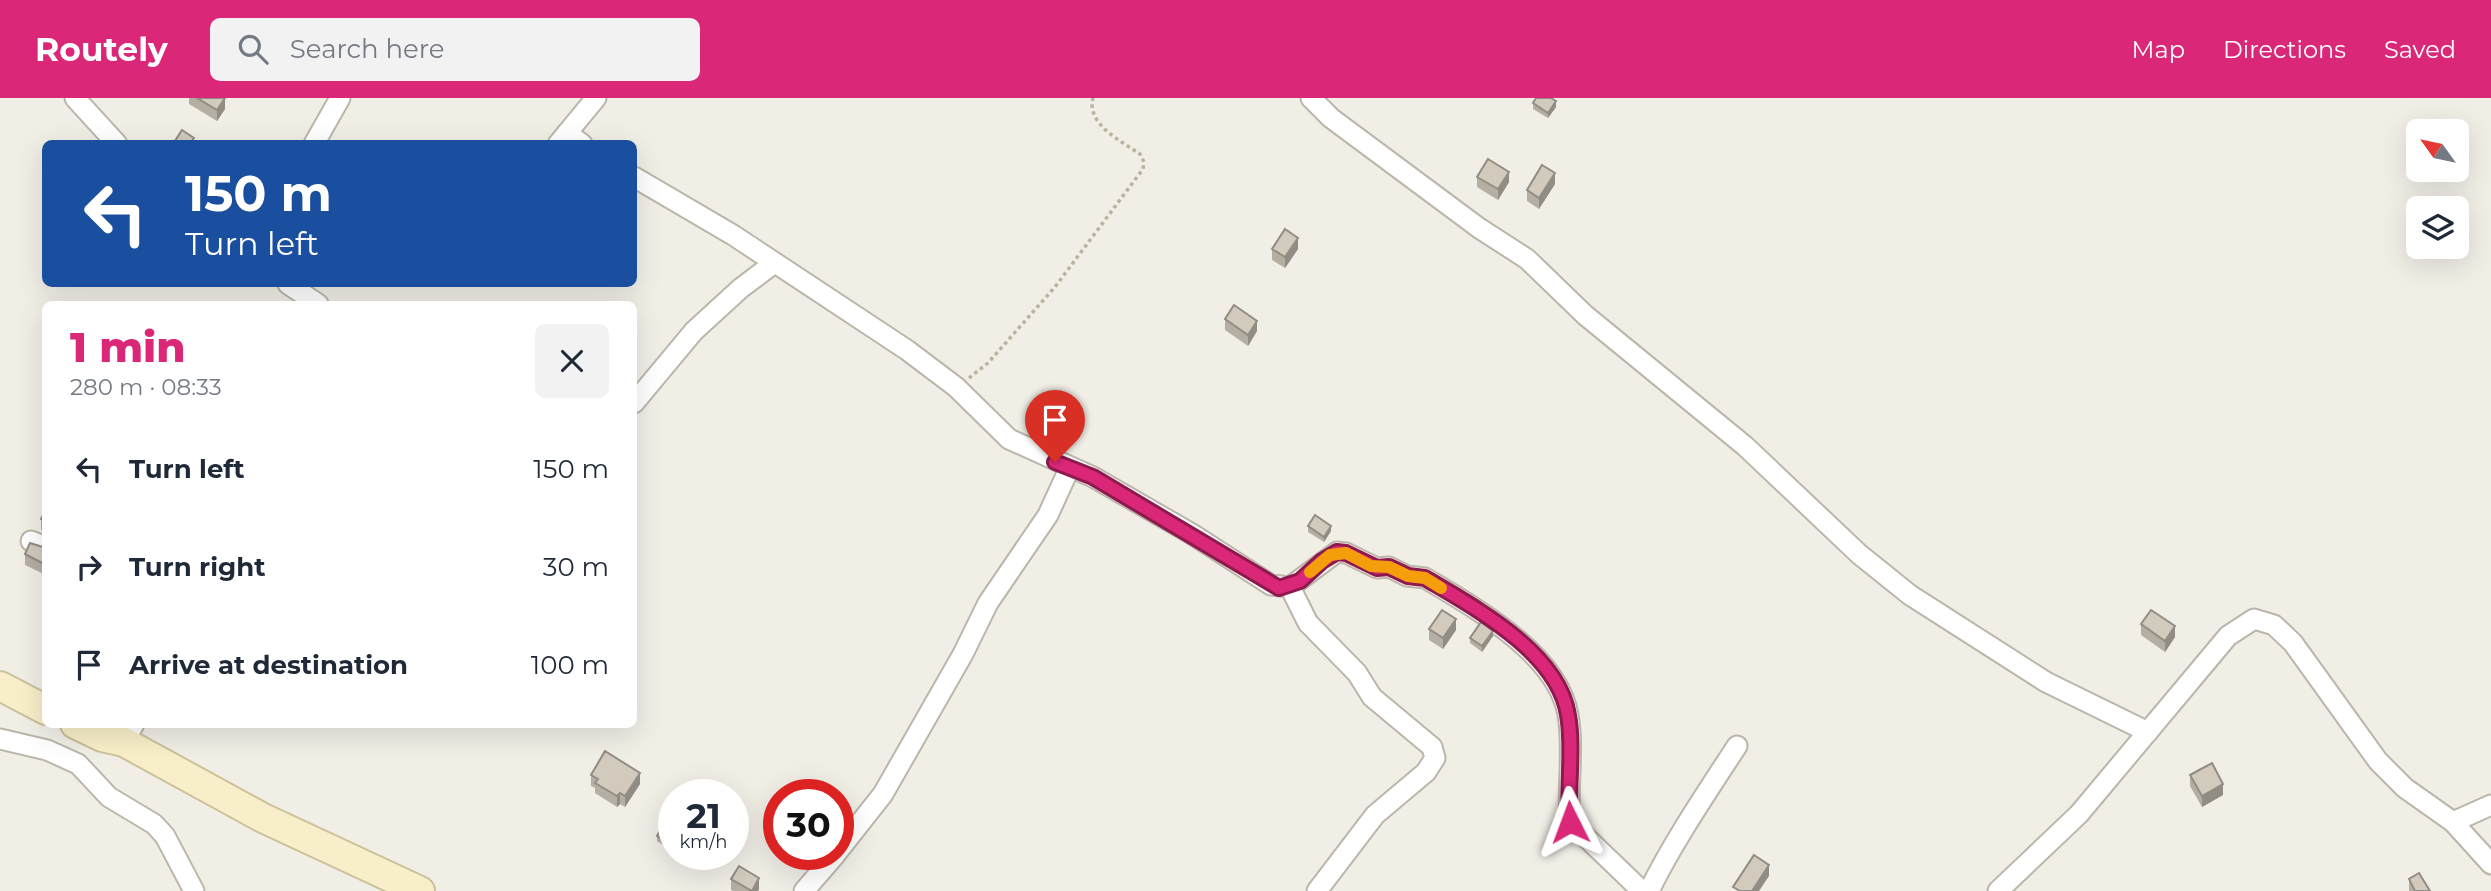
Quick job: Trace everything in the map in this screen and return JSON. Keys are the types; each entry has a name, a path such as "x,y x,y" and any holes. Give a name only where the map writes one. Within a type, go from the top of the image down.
{"main road":[{"path":"2,689 42,708"},
{"path":"96,728 116,732 263,818 420,891"}],"street":[{"path":"75,98 113,140"},
{"path":"316,140 340,98"},
{"path":"569,140 596,98"},
{"path":"1311,98 1331,118 1479,228 1527,259 1585,315 1745,446 1859,554 1910,595 2046,682 2148,732"},
{"path":"637,179 733,235 773,264 907,350 956,387 1009,439 1069,469 1093,477 1192,534 1271,585 1290,587 1330,555 1346,553 1371,566 1389,567 1408,576 1425,578 1528,647 1557,682 1568,715 1570,822 1642,891"},
{"path":"637,400 694,331 741,288 773,264"},
{"path":"292,287 314,301"},
{"path":"854,831 883,794 963,654 988,603 1048,514 1069,469"},
{"path":"1290,587 1317,635 1351,667 1372,697 1432,747 1435,758 1426,772 1375,815 1317,891"},
{"path":"1998,891 2079,814 2228,636 2254,619 2274,625 2292,643 2378,761 2405,788 2453,822 2491,864"},
{"path":"0,739 47,750 78,764 109,797 154,824 166,836 194,891"},
{"path":"1649,891 1666,856 1685,831 1737,746"},
{"path":"2453,822 2491,805"},
{"path":"804,891 822,870"}],"path":[{"path":"956,387 988,363 1055,287 1143,169 1144,162 1139,154 1095,119 1090,108 1093,98"}],"building":[{"path":"197,98 225,98 217,110"},
{"path":"1536,98 1551,98 1556,101 1548,113 1533,103"},
{"path":"182,130 194,138 193,140 176,140"},
{"path":"1488,159 1509,172 1498,189 1477,177"},
{"path":"1542,165 1555,173 1539,198 1527,190"},
{"path":"1285,229 1298,238 1285,257 1272,249"},
{"path":"1234,305 1257,321 1248,335 1225,319"},
{"path":"1315,515 1331,526 1324,537 1308,526"},
{"path":"30,543 42,547 42,563 25,554"},
{"path":"1442,610 1456,619 1443,638 1429,629"},
{"path":"2151,610 2175,626 2165,641 2141,624"},
{"path":"1481,622 1493,631 1482,646 1470,638"},
{"path":"605,751 640,773 625,796 620,793 617,796 595,783 598,779 591,775"},
{"path":"2212,763 2223,784 2202,796 2190,775"},
{"path":"1754,855 1769,865 1752,891 1740,891 1733,887"},
{"path":"737,870 746,870 759,878 752,891 731,879"},
{"path":"2419,873 2430,891 2415,891 2409,879"}],"slow traffic":[{"path":"1310,572 1330,555 1337,552 1346,553 1377,568 1389,567 1408,576 1425,578 1441,588"}],"route":[{"path":"1055,462 1093,477 1192,534 1271,585 1279,588 1290,587 1330,555 1337,552 1346,553 1377,568 1389,567 1408,576 1425,578 1528,647 1557,682 1568,715 1570,822"}]}
